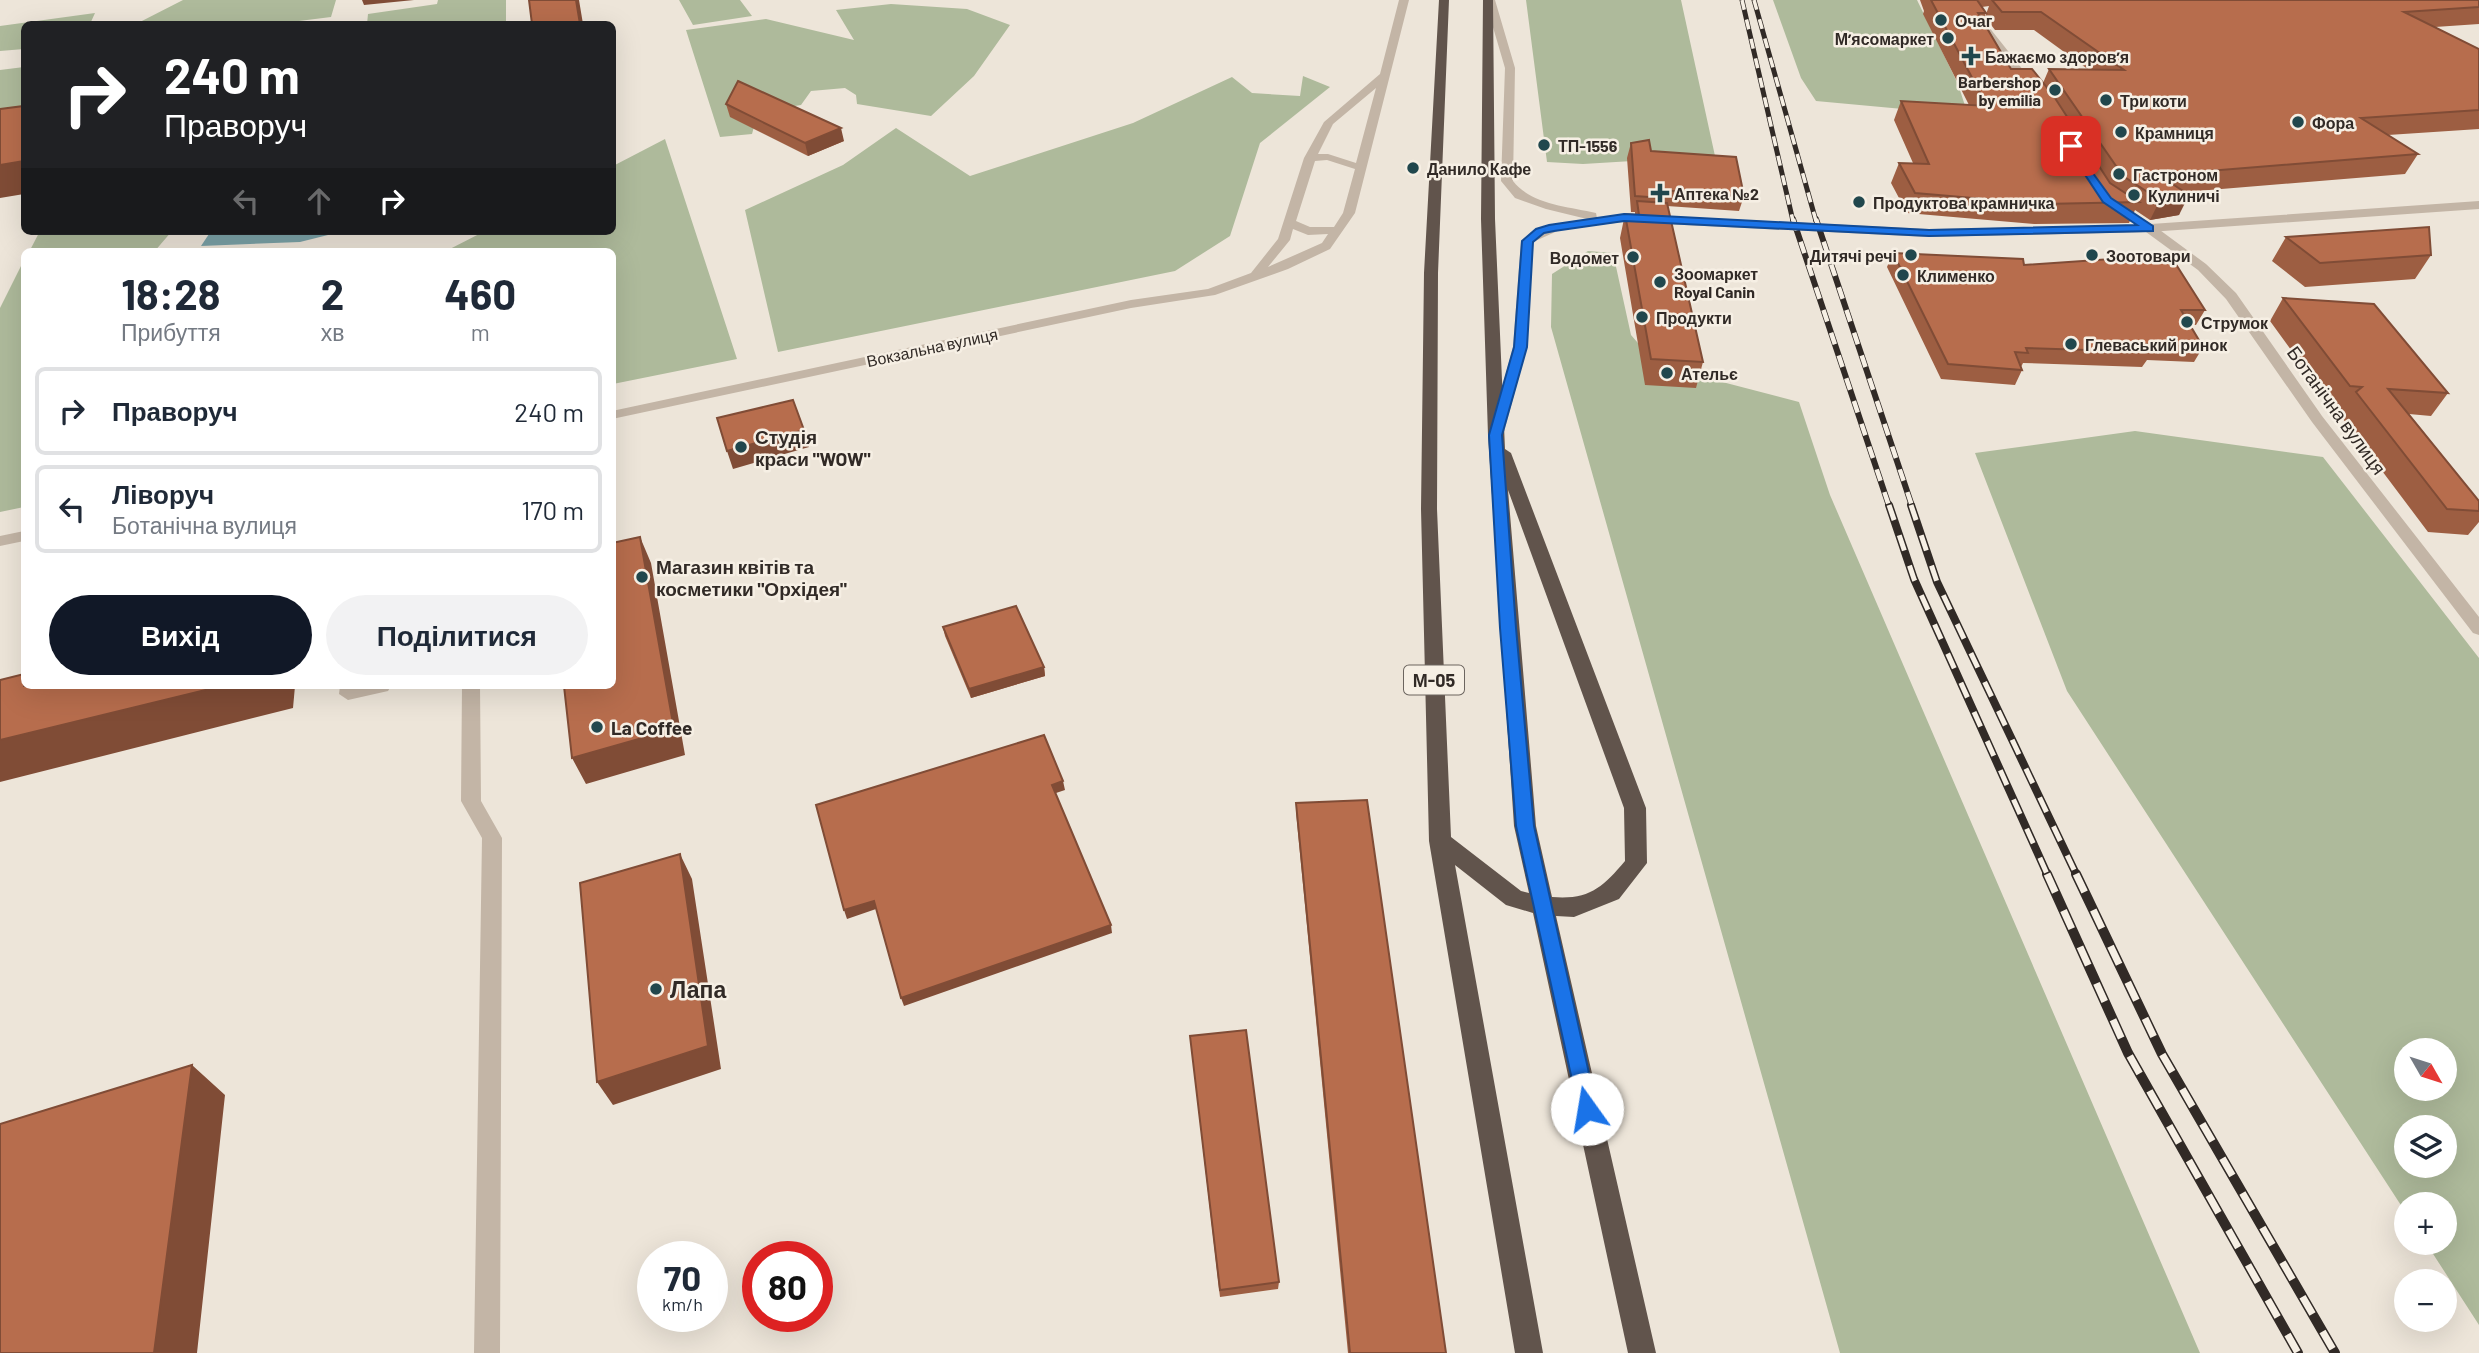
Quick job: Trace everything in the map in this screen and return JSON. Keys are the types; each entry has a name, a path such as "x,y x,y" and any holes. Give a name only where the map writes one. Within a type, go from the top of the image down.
{"highway":[{"name":"М-05","path":"1444,0 1431,273 1433,405 1429,509 1440,841 1529,1353"},
{"path":"1489,0 1488,219 1496,435 1525,826 1642,1353"},
{"path":"1440,841 1514,898 1541,906 1574,908 1612,893 1636,863 1635,808 1496,435"}],"street":[{"path":"1290,223 1308,232 1338,230 1349,213 1404,0"},
{"path":"1489,0 1510,68 1507,181 1519,196 1540,204 1616,219"},
{"path":"1967,0 1973,13 2043,102"},
{"path":"1973,13 1986,12"},
{"path":"1251,279 1284,240 1310,158 1329,122 1384,76"},
{"path":"1310,158 1328,157 1359,167"},
{"name":"Ботанічна вулиця","path":"2107,200 2191,258 2231,296 2318,419 2479,629"},
{"path":"1496,435 1521,347 1527,241 1540,231 1553,227 1616,219 1794,224 1929,233 2149,228 2479,205"},
{"name":"Вокзальна вулиця","path":"616,414 1131,304 1210,292 1251,279 1326,246 1338,230"},
{"path":"0,541 21,537"},
{"path":"348,689 348,694 369,689"},
{"path":"471,689 471,801 492,838 487,1353"}],"green space":[{"path":"183,0 336,0 331,17 299,21 142,21"},
{"path":"438,0 506,0 506,21 367,21 368,14 437,4"},
{"path":"679,0 740,0 752,16 693,25"},
{"path":"1526,0 1681,0 1715,156 1583,164 1547,162"},
{"path":"1773,0 1917,0 1958,84 1968,115 1816,101 1801,78"},
{"path":"891,4 967,9 1010,25 974,76 931,116 857,104 856,95 845,88 811,91 801,105 758,112 752,134 720,137 686,30 766,19 854,40 836,10"},
{"path":"95,13 91,21 37,21"},
{"path":"21,23 21,49 0,51 0,26"},
{"path":"21,67 21,127 0,129 0,70"},
{"path":"1303,76 1330,87 1260,143 1230,236 1175,271 778,352 745,210 843,165 896,128 970,176 1133,123 1232,77 1252,93 1300,96"},
{"path":"665,139 737,359 616,383 616,248 452,248 477,235 616,235 616,164"},
{"path":"38,235 169,235 157,248 31,248"},
{"path":"1588,251 1613,253 1631,335 1657,365 1799,402 1830,495 2200,1353 1840,1353 1551,327 1552,274"},
{"path":"21,266 21,508 0,512 0,308"},
{"path":"2135,431 2323,457 2479,658 2479,1325 2457,1291 2457,1269 2443,1269 2434,1255 2457,1255 2457,1192 2394,1192 2394,1195 2067,691 1975,453"}],"water":[{"path":"208,235 328,235 300,242 201,246"}],"building":[{"path":"529,0 576,0 580,21 532,21"},
{"path":"1931,0 1977,0 1986,13 1978,13 2011,69 2032,69 2053,95 2110,183 2139,202 2043,204 1915,193 1899,163 1929,164 1901,101 1987,106"},
{"path":"1992,0 2479,0 2479,7 2404,12 2479,49 2479,110 2361,118 2418,154 2159,175 2189,195 2160,200 2123,176 2049,69 2124,70 2041,12 2002,12"},
{"path":"738,81 841,128 805,143 726,104"},
{"path":"21,106 21,162 0,165 0,109"},
{"path":"1649,140 1651,151 1736,157 1744,196 1660,190 1662,198 1635,196 1631,143"},
{"path":"1637,201 1667,203 1703,362 1651,359 1625,214 1639,215"},
{"path":"2429,227 2431,255 2320,263 2286,237"},
{"path":"1893,253 2023,259 2024,265 2170,255 2205,310 2181,310 2203,347 2145,344 2151,352 2026,348 2028,353 2015,352 2022,370 1948,364"},
{"path":"2283,298 2374,304 2448,393 2388,389 2479,501 2479,511 2447,509 2356,392 2362,387 2350,386"},
{"path":"793,400 804,430 727,451 717,418"},
{"path":"640,537 674,729 572,758 564,689 616,689 616,542"},
{"path":"1016,606 1044,667 969,689 943,627"},
{"path":"21,675 21,689 210,689 0,740 0,680"},
{"path":"1044,735 1063,781 1052,785 1111,925 901,998 874,901 844,910 816,805"},
{"path":"1367,800 1446,1353 1350,1353 1296,803"},
{"name":"Лапа","path":"680,854 708,1046 597,1082 580,883"},
{"path":"1246,1030 1279,1282 1220,1290 1190,1036"},
{"path":"192,1065 154,1353 0,1353 0,1124"}],"railway":[{"path":"1742,0 1793,221"},
{"path":"1754,0 1816,221"},
{"path":"1793,219 1889,506"},
{"path":"1816,219 1912,506"},
{"path":"1889,505 1914,579 2048,876"},
{"path":"1911,505 1937,582 2077,876"},
{"path":"2047,874 2128,1053 2298,1353"},
{"path":"2076,874 2162,1054 2335,1353"}],"place":[{"name":"Очаг","path":"1941,20"},
{"name":"Мʼясомаркет","path":"1948,38"},
{"name":"Бажаємо здоровʼя","path":"1971,56"},
{"name":"Barbershop by emilia","path":"2055,90"},
{"name":"Три коти","path":"2106,100"},
{"name":"Фора","path":"2298,122"},
{"name":"Крамниця","path":"2121,132"},
{"name":"ТП-1556","path":"1544,145"},
{"name":"Данило Кафе","path":"1413,168"},
{"name":"Гастроном","path":"2119,174"},
{"name":"Аптека №2","path":"1660,193"},
{"name":"Кулиничі","path":"2134,195"},
{"name":"Продуктова крамничка","path":"1859,202"},
{"name":"Дитячі речі","path":"1911,255"},
{"name":"Зоотовари","path":"2092,255"},
{"name":"Водомет","path":"1633,257"},
{"name":"Клименко","path":"1903,275"},
{"name":"Зоомаркет Royal Canin","path":"1660,282"},
{"name":"Продукти","path":"1642,317"},
{"name":"Струмок","path":"2187,322"},
{"name":"Глеваський ринок","path":"2071,344"},
{"name":"Ательє","path":"1667,373"},
{"name":"Студія краси \"WOW\"","path":"741,447"},
{"name":"Магазин квітів та косметики \"Орхідея\"","path":"642,577"},
{"name":"La Coffee","path":"597,727"},
{"name":"Лапа","path":"656,989"}],"route":[{"path":"1587,1109 1525,826 1508,628 1496,435 1521,347 1527,241 1540,231 1553,227 1624,218 1794,224 1929,233 2149,228 2107,200 2071,146"}]}
